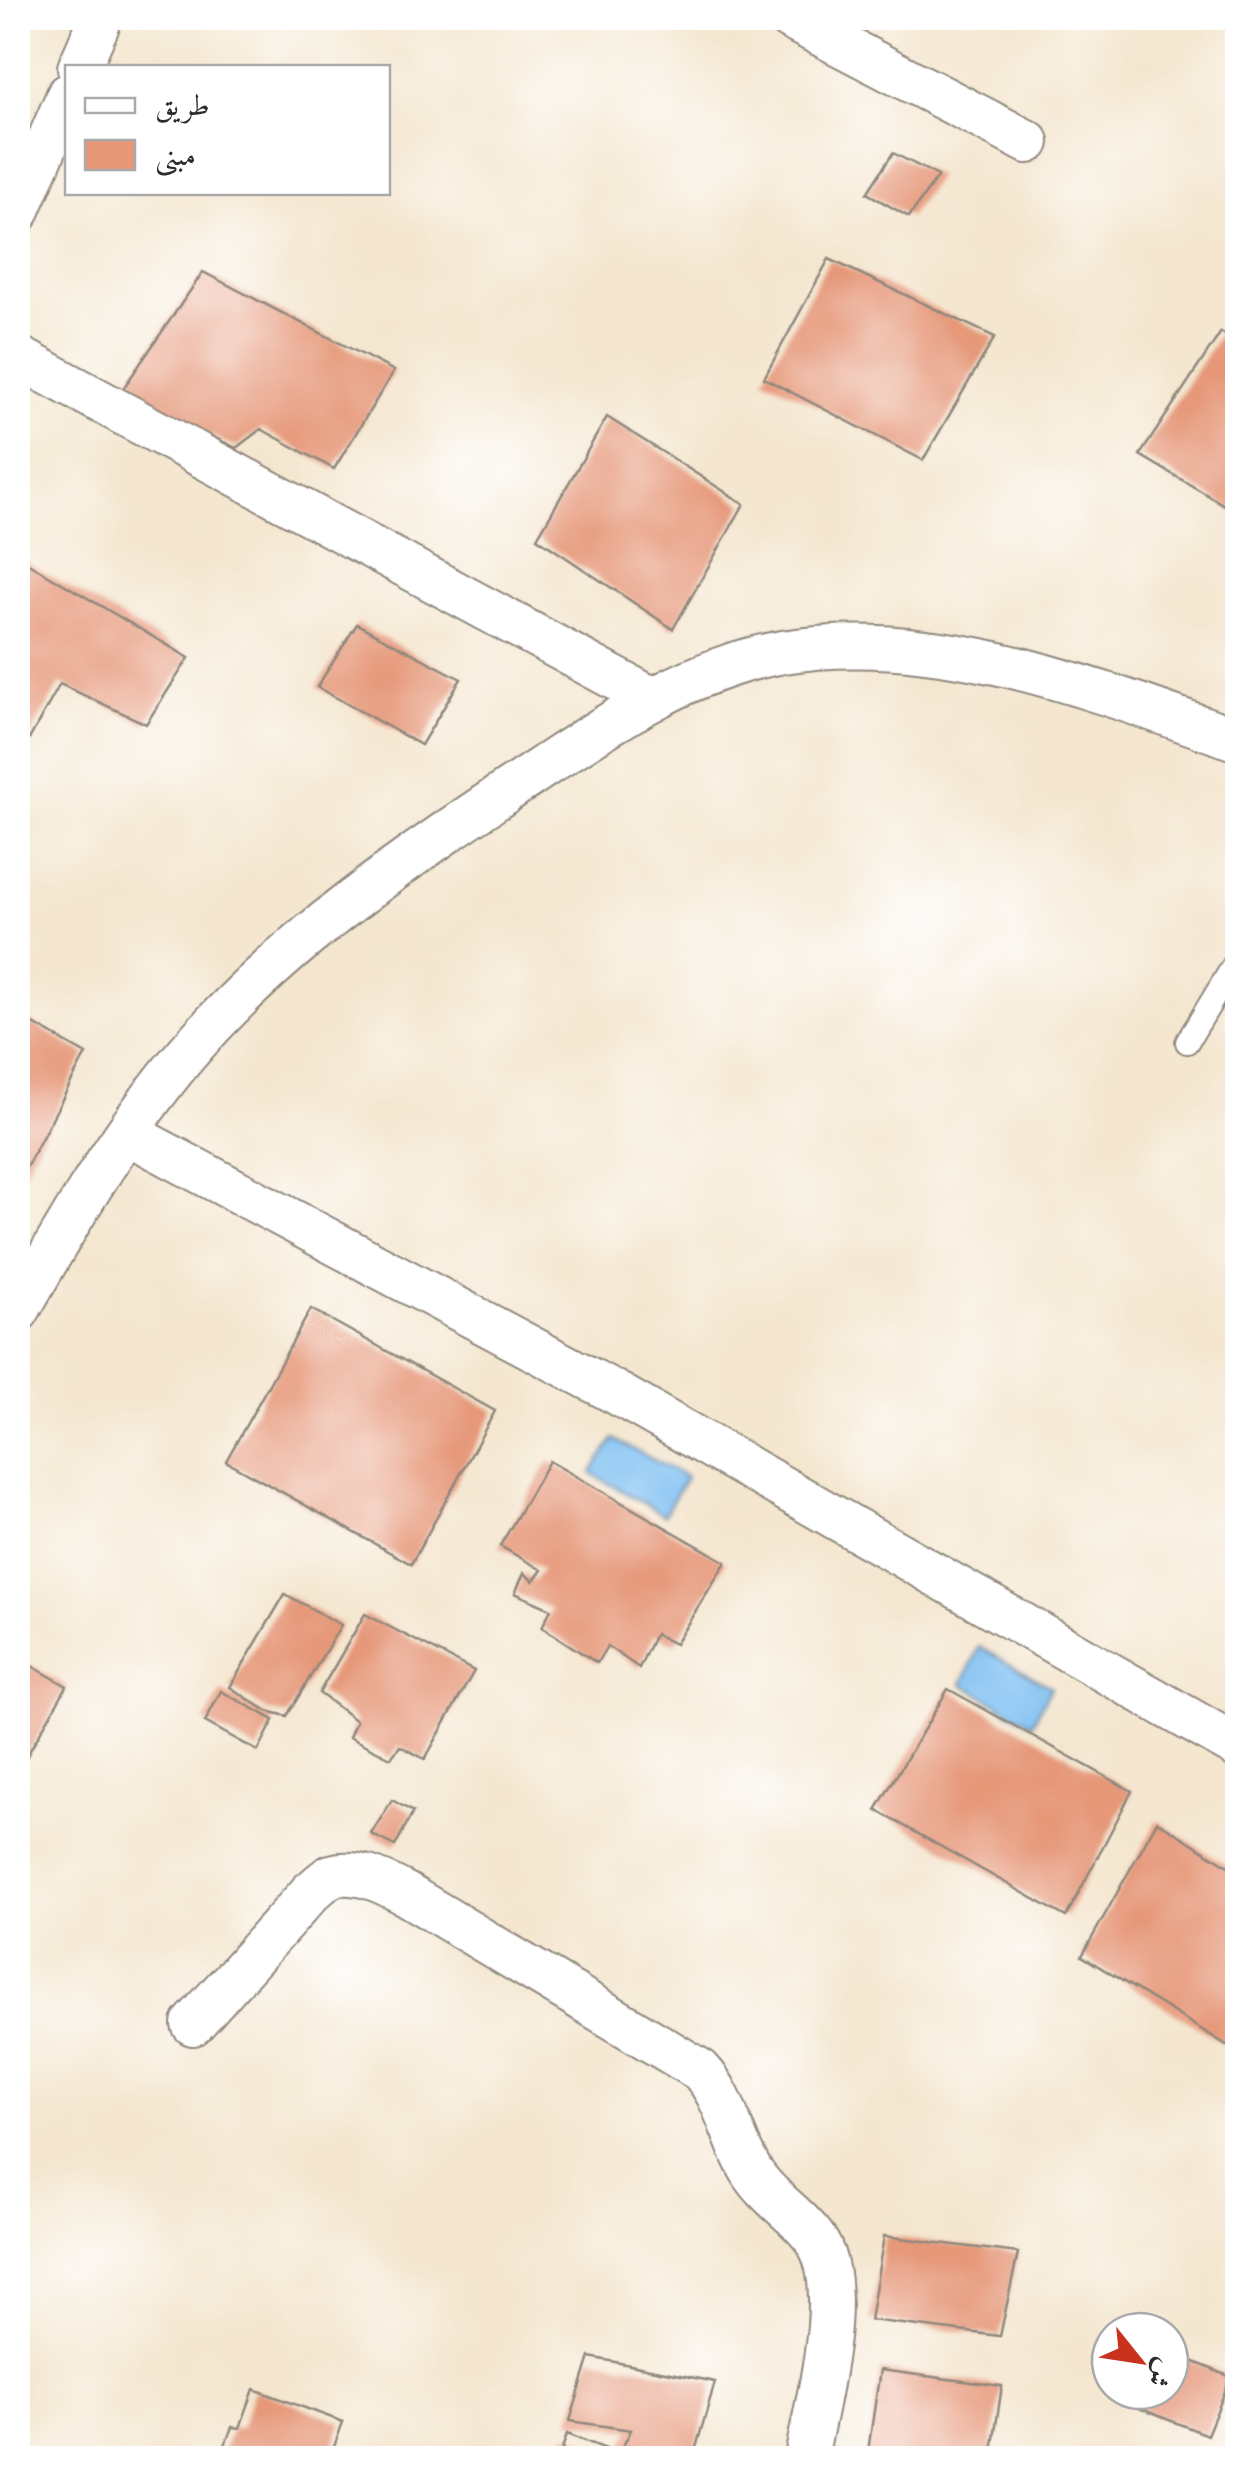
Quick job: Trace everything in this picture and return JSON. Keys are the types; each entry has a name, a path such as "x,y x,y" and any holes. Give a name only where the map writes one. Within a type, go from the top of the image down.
{"street":[{"path":"81,65 101,18"},
{"path":"789,18 1028,142"},
{"path":"18,212 65,103"},
{"path":"18,356 653,699"},
{"path":"18,1310 78,1205 127,1132 218,1020 282,960 457,824 604,726 653,699 744,660 784,652 908,649 972,658 1049,677 1238,740"},
{"path":"127,1132 620,1394 1238,1748"},
{"path":"193,2024 311,1892 331,1876 358,1875 382,1881 404,1893 700,2070 715,2086 751,2170 777,2203 817,2241 829,2270 832,2306 806,2458"}],"lane":[{"path":"1187,1042 1238,958"}],"water":[{"path":"614,1439 686,1477 664,1515 591,1473"},
{"path":"979,1647 1051,1687 1032,1724 962,1684"}],"building":[{"path":"893,153 938,176 909,217 867,193"},
{"path":"829,259 995,337 923,460 764,378"},
{"path":"203,272 394,371 334,469 261,429 236,448 120,393"},
{"path":"1221,332 1238,344 1238,513 1140,455"},
{"path":"607,417 744,504 673,629 537,538"},
{"path":"18,557 189,658 146,724 60,684 18,759"},
{"path":"357,624 461,679 421,745 317,687"},
{"path":"18,1015 86,1054 18,1183"},
{"path":"311,1309 495,1411 411,1564 226,1461"},
{"path":"549,1461 726,1562 675,1644 655,1634 639,1668 607,1646 597,1663 542,1627 551,1609 515,1593 524,1573 533,1581 542,1570 500,1546"},
{"path":"285,1594 341,1625 287,1716 267,1711 230,1687"},
{"path":"365,1614 474,1671 425,1759 400,1746 391,1758 349,1737 356,1721 319,1693"},
{"path":"18,1658 67,1686 18,1771"},
{"path":"948,1689 1132,1791 1066,1917 876,1810"},
{"path":"221,1691 274,1720 258,1751 205,1722"},
{"path":"392,1800 413,1812 395,1846 371,1834"},
{"path":"1157,1821 1238,1872 1238,2052 1082,1956"},
{"path":"884,2236 1018,2253 1000,2336 870,2320"},
{"path":"590,2357 715,2382 693,2458 559,2458 567,2434 619,2454 631,2430 570,2421"},
{"path":"1190,2360 1231,2377 1207,2435 1146,2411 1190,2411"},
{"path":"880,2370 1002,2386 991,2458 867,2458"},
{"path":"254,2389 343,2422 330,2458 220,2458 232,2427 240,2428"}]}
